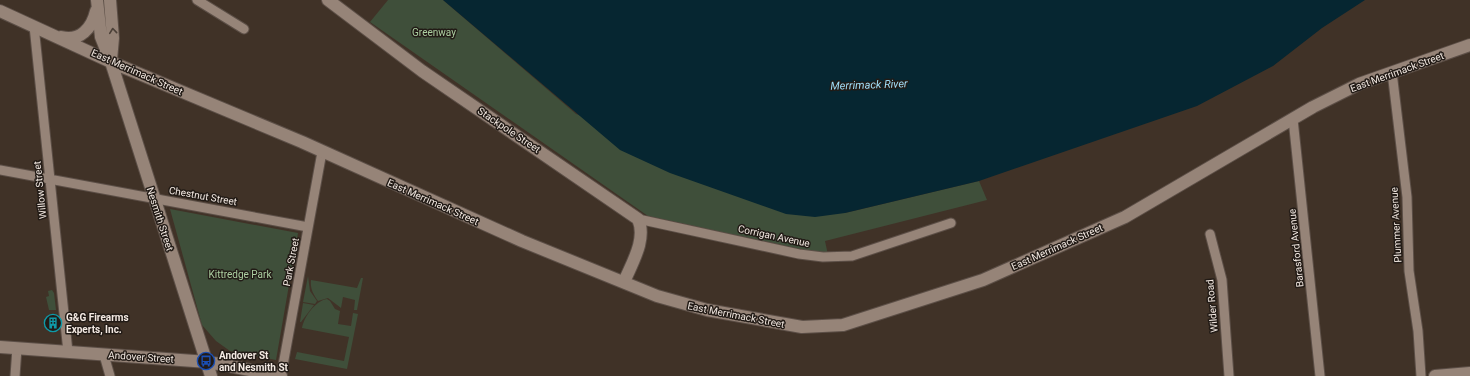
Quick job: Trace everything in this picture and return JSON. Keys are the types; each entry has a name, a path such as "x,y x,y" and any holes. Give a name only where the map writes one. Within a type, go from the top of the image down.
{"street":[{"name":"Nesmith Street","path":"110,0 114,38 111,62"},
{"path":"197,0 244,29"},
{"name":"Stackpole Street","path":"328,0 422,71 638,219"},
{"name":"Nesmith Street","path":"97,4 101,37 111,62 208,362 211,376"},
{"path":"52,34 72,37 86,32 94,20 97,4"},
{"name":"East Merrimack Street","path":"0,11 111,62 322,152 522,241 657,296 693,307 750,319 802,327 843,325 983,280 1125,217 1293,119 1359,84 1470,45"},
{"name":"Willow Street","path":"34,26 68,352"},
{"name":"Plummer Avenue","path":"1392,72 1407,197 1409,271 1418,331 1421,376"},
{"name":"Barasford Avenue","path":"1293,119 1320,376"},
{"name":"Park Street","path":"281,376 322,152"},
{"name":"Chestnut Street","path":"0,170 308,227"},
{"path":"624,282 640,241 640,225 638,219"},
{"name":"Corrigan Avenue","path":"638,219 799,254 823,257 852,256 951,224"},
{"name":"Wilder Road","path":"1210,234 1222,280 1229,376"},
{"name":"Andover Street","path":"0,347 208,362 281,376"},
{"path":"15,376 17,348"},
{"path":"104,355 110,376"},
{"path":"1435,376 1470,373"}],"green space":[{"name":"Greenway","path":"388,0 443,0 576,114 845,213 979,181 987,200 825,241 828,255 648,216 370,22"},
{"name":"Kittredge Park","path":"170,209 298,233 276,360 230,351 216,341 202,325"},
{"path":"308,276 310,291 317,301 315,304 303,302"},
{"path":"361,278 363,278 357,310 354,310 355,300 343,297 341,308 328,298 318,301 311,288 311,280 357,288"},
{"path":"52,290 54,293 56,310 49,310 46,297 49,296 48,291"},
{"path":"327,299 335,309 340,311 338,324 351,326 353,313 358,314 347,369 295,359 297,352 344,361 349,337 302,328 305,319 314,306"},
{"path":"303,303 314,305 300,322"}],"water":[{"name":"Merrimack River","path":"443,0 1365,0 1322,28 1273,66 1197,106 979,181 845,213 815,217 786,214 670,173 620,150"}],"place":[{"name":"G&G Firearms Experts, Inc.","path":"53,323"},
{"name":"Andover St and Nesmith St","path":"206,361"}]}
